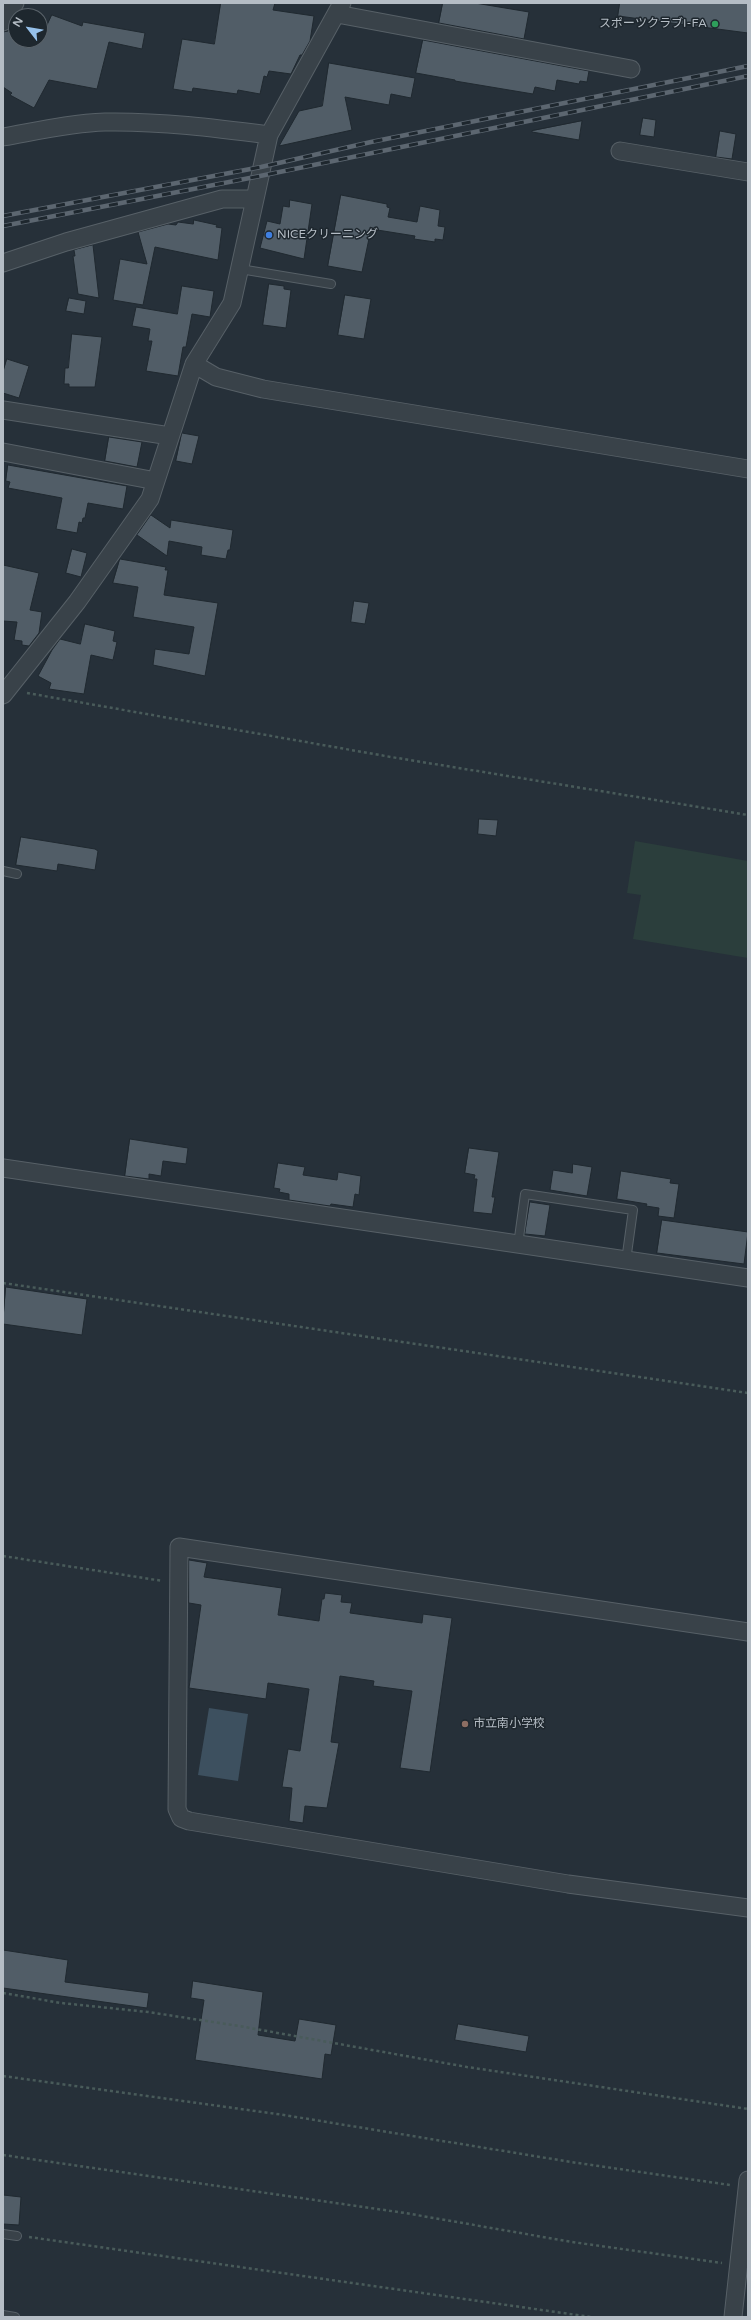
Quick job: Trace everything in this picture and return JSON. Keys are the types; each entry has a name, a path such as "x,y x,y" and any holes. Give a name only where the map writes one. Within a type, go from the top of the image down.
{"street":[{"path":"3,22 15,3"},
{"path":"5,692 77,602 150,499 194,364 232,303 269,135 340,9 631,69"},
{"path":"3,137 62,126 105,122 158,123 269,135"},
{"path":"620,152 748,172"},
{"path":"3,263 66,242 222,199 255,198"},
{"path":"194,364 216,377 263,389 748,468"},
{"path":"3,410 170,436"},
{"path":"3,452 156,481"},
{"path":"3,1168 748,1278"},
{"path":"748,1632 179,1547 179,1721 177,1809 181,1818 189,1821 568,1884 748,1908"},
{"path":"733,2317 748,2184"}],"lane":[{"path":"240,269 331,284"},
{"path":"3,871 17,874"},
{"path":"518,1245 525,1194 548,1197 633,1210 626,1261"},
{"path":"3,2234 17,2236"},
{"path":"3,2315 15,2317"}],"path":[{"path":"5,692 748,815"},
{"path":"3,1283 748,1393"},
{"path":"3,1556 178,1583"},
{"path":"3,1993 61,2003 148,2012 239,2026 467,2067 748,2109"},
{"path":"3,2076 284,2115 571,2162 748,2184"},
{"path":"3,2155 404,2213 572,2242 739,2265"},
{"path":"17,2236 591,2317"}],"green space":[{"path":"635,841 748,861 748,958 633,939 641,895 627,893"}],"water":[{"path":"209,1708 248,1714 238,1781 198,1775"}],"building":[{"path":"221,3 275,3 273,10 314,16 310,41 302,55 300,55 291,74 269,71 267,77 264,76 260,94 238,90 237,94 193,88 192,92 173,89 182,39 214,44"},
{"path":"443,3 475,3 529,12 524,39 439,23"},
{"name":"スポーツクラブI-FA","path":"620,3 748,3 748,33 618,16"},
{"path":"52,15 82,26 83,22 145,33 142,49 109,42 97,89 49,80 34,108 10,95 12,93 3,87 3,32 8,31 8,48 48,48 48,23"},
{"path":"423,40 589,71 587,82 580,81 579,84 557,80 555,91 535,87 533,94 416,73"},
{"path":"329,63 415,78 411,98 391,94 389,105 345,97 352,130 279,146 299,111 322,106"},
{"path":"643,118 656,120 654,137 640,135"},
{"path":"582,121 579,140 532,132 532,131"},
{"path":"720,131 736,134 732,159 716,157"},
{"path":"341,195 387,204 387,207 390,208 388,217 417,222 420,206 440,210 438,226 445,227 443,240 435,239 435,242 414,239 415,236 371,229 362,272 328,266"},
{"path":"290,200 312,204 304,259 260,248 267,221 280,224 283,206 289,207"},
{"path":"194,220 217,225 216,227 222,228 218,260 155,247 143,305 113,300 120,259 147,264 138,232 168,224 176,225 178,222 193,224"},
{"path":"93,245 99,298 78,294 73,256 75,256 74,250"},
{"path":"269,284 284,286 284,289 291,290 286,328 263,325"},
{"path":"182,286 214,291 210,317 192,314 186,347 183,347 178,376 146,371 152,341 148,341 150,329 132,326 136,307 177,314"},
{"path":"345,295 371,299 364,339 338,335"},
{"path":"69,298 86,301 84,314 66,311"},
{"path":"72,334 102,337 95,387 69,387 69,384 64,384 65,368 68,368"},
{"path":"7,359 29,366 19,398 3,393 3,372"},
{"path":"182,433 199,436 192,464 176,461"},
{"path":"109,437 142,442 137,467 105,461"},
{"path":"8,465 127,486 123,509 88,503 85,518 83,518 82,523 79,522 77,533 56,529 62,498 8,488 10,482 6,481"},
{"path":"151,515 170,528 171,520 233,530 230,550 228,550 226,559 201,555 202,547 169,541 167,556 137,535"},
{"path":"72,549 87,553 81,577 66,573"},
{"path":"120,559 166,567 165,570 168,570 164,595 218,603 205,676 153,665 155,649 189,654 194,627 133,617 138,587 113,583"},
{"path":"3,565 39,573 30,610 42,612 39,633 29,646 22,645 22,641 14,640 17,622 3,621"},
{"path":"354,601 369,603 365,624 351,622"},
{"path":"85,624 115,631 113,641 117,642 113,660 91,655 84,694 49,689 51,683 38,676 52,650 60,639 80,644"},
{"path":"479,819 498,820 496,836 478,834"},
{"path":"21,837 95,849 98,851 95,870 58,864 57,871 16,865"},
{"path":"130,1139 188,1148 186,1164 163,1161 161,1176 149,1174 149,1179 125,1176"},
{"path":"469,1148 499,1152 492,1197 495,1197 492,1214 473,1212 477,1179 474,1179 475,1175 465,1173"},
{"path":"278,1163 305,1167 303,1175 337,1180 338,1172 361,1176 359,1195 355,1194 353,1207 331,1204 330,1206 289,1200 289,1194 279,1192 280,1189 274,1188"},
{"path":"573,1164 592,1167 587,1196 550,1190 553,1170 572,1173"},
{"path":"621,1171 671,1179 670,1183 679,1184 674,1218 658,1216 659,1208 646,1206 647,1204 617,1199"},
{"path":"530,1202 550,1205 545,1236 525,1234"},
{"path":"662,1220 748,1232 744,1264 657,1253"},
{"path":"6,1287 87,1299 82,1335 3,1324"},
{"path":"189,1560 207,1563 204,1577 282,1588 278,1615 319,1621 322,1599 324,1599 325,1593 342,1595 341,1602 352,1603 350,1613 422,1623 423,1614 452,1618 430,1772 400,1768 412,1691 373,1686 374,1681 340,1676 331,1742 339,1743 327,1808 305,1806 303,1823 289,1821 292,1788 282,1787 288,1749 300,1751 309,1689 268,1683 266,1699 189,1688 201,1605 189,1603"},
{"path":"3,1950 68,1960 65,1982 149,1993 147,2008 3,1988"},
{"path":"193,1981 263,1992 258,2035 295,2041 299,2019 336,2025 331,2055 325,2054 322,2079 195,2060 204,2000 191,1998"},
{"path":"458,2024 529,2036 526,2052 455,2040"},
{"path":"3,2195 21,2197 19,2225 3,2224"}],"railway":[{"path":"3,216 261,167 371,142 748,66"},
{"path":"3,226 260,176 748,76"}],"place":[{"name":"スポーツクラブI-FA","path":"715,24"},
{"name":"NICEクリーニング","path":"269,235"},
{"name":"市立南小学校","path":"465,1724"}]}
